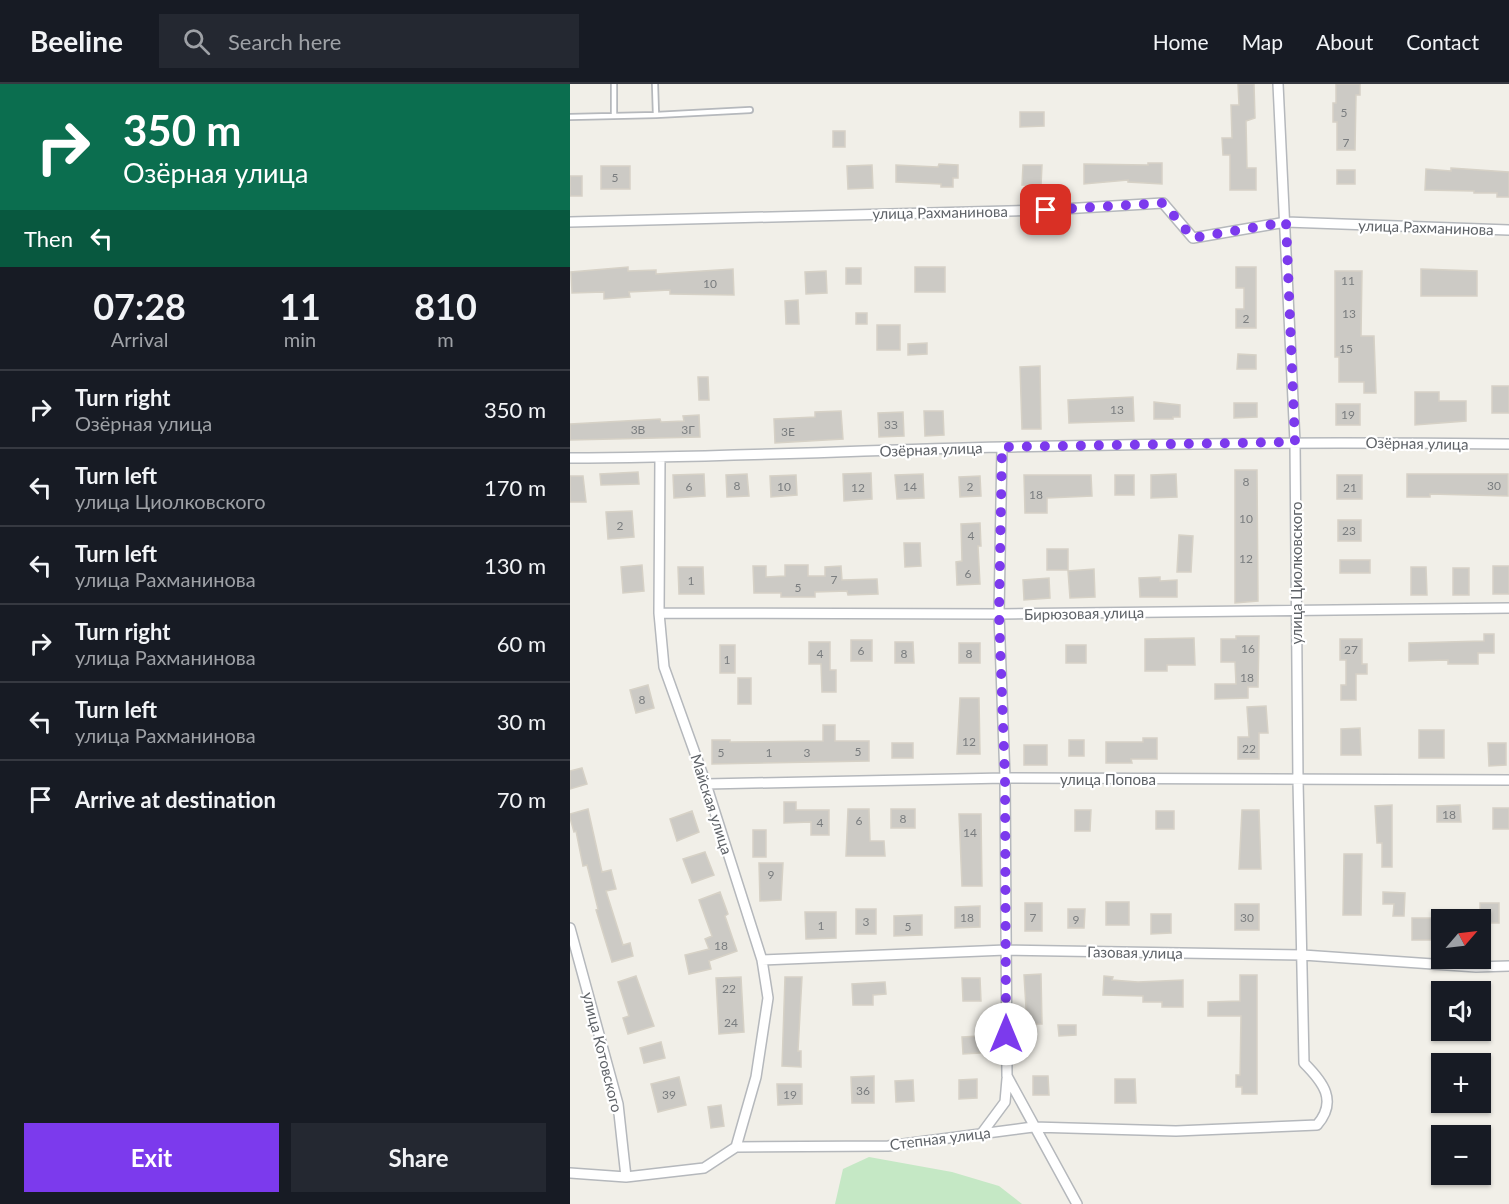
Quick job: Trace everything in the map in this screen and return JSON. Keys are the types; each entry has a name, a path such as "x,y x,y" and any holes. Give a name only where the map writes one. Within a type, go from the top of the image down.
{"street":[{"name":"улица Циолковского","path":"1278,84 1295,442 1298,781 1304,955 1304,1063 1321,1081 1328,1104 1326,1114 1317,1125"},
{"name":"улица Рахманинова","path":"570,222 1046,210 1163,203 1193,238 1286,222 1509,230"},
{"name":"Озёрная улица","path":"570,458 660,458 1002,447 1295,442 1509,444"},
{"path":"982,1133 1005,1102 1007,1076 1005,778 999,614 1002,447"},
{"name":"Майская улица","path":"660,458 659,613 664,667 706,784 762,960 768,998 756,1077 736,1147"},
{"name":"Бирюзовая улица","path":"659,613 999,614 1509,608"},
{"name":"улица Попова","path":"706,784 1005,778 1298,781 1509,780"},
{"name":"улица Котовского","path":"570,928 618,1104 626,1177"},
{"name":"Газовая улица","path":"762,960 1006,950 1304,955 1476,967 1509,966"},
{"path":"1007,1076 1077,1204"},
{"name":"Степная улица","path":"736,1147 888,1146 1033,1127 1176,1131 1317,1125"},
{"path":"570,1173 626,1177 705,1168 736,1147"}],"lane":[{"path":"614,84 615,116"},
{"path":"656,84 656,115"},
{"path":"570,117 750,110"}],"green space":[{"path":"869,1157 952,1172 999,1186 1022,1204 835,1204 843,1169"}],"building":[{"path":"1238,84 1254,84 1255,118 1246,121 1247,168 1256,168 1256,190 1230,190 1230,155 1223,155 1222,138 1232,138 1231,105 1239,105"},
{"path":"1336,84 1360,84 1360,95 1356,95 1355,150 1337,150 1337,122 1333,122"},
{"path":"1020,112 1044,112 1044,126 1020,127"},
{"path":"833,131 845,131 845,147 833,147"},
{"path":"1148,163 1162,163 1162,184 1128,182 1128,180 1084,184 1084,164 1148,165"},
{"path":"939,164 958,165 958,178 953,178 953,187 941,187 941,184 896,182 896,165 938,167"},
{"path":"872,165 873,188 848,189 847,166"},
{"path":"1023,165 1042,165 1041,186 1022,185"},
{"path":"601,166 630,166 630,189 601,189"},
{"path":"1451,168 1509,172 1509,197 1497,197 1497,193 1474,193 1474,191 1425,190 1426,169 1451,171"},
{"path":"1337,170 1355,170 1355,184 1337,184"},
{"path":"570,176 582,176 582,196 570,196"},
{"path":"628,267 628,271 656,270 656,274 733,269 734,295 670,294 670,290 629,292 630,297 604,299 604,292 572,293 571,272"},
{"path":"915,267 945,267 945,292 915,292"},
{"path":"1236,267 1256,267 1256,328 1236,328 1236,309 1244,309 1244,288 1236,288"},
{"path":"846,268 861,268 861,284 846,284"},
{"path":"1421,269 1477,271 1477,296 1421,296"},
{"path":"826,271 827,293 806,294 805,272"},
{"path":"1335,271 1362,271 1361,336 1374,336 1376,393 1364,393 1364,382 1339,382 1339,357 1335,357"},
{"path":"798,300 799,324 786,324 785,301"},
{"path":"856,313 867,313 867,324 856,324"},
{"path":"877,325 900,325 900,350 877,350"},
{"path":"927,343 927,354 908,355 908,344"},
{"path":"1238,354 1256,355 1256,369 1237,369"},
{"path":"1040,366 1041,429 1022,429 1020,367"},
{"path":"698,377 708,377 709,400 699,400"},
{"path":"1492,386 1509,386 1509,413 1492,413"},
{"path":"1415,392 1439,392 1439,401 1466,401 1466,421 1415,425"},
{"path":"1133,397 1134,421 1069,423 1068,400"},
{"path":"1154,402 1180,405 1180,417 1154,419"},
{"path":"1234,403 1257,403 1257,417 1234,418"},
{"path":"1336,404 1360,404 1360,425 1336,425"},
{"path":"841,411 843,439 775,443 774,419 815,417 815,412"},
{"path":"924,411 943,411 944,435 925,436"},
{"path":"903,412 904,436 879,437 878,413"},
{"path":"699,415 700,437 570,440 570,424 660,419 661,422 684,421 683,416"},
{"path":"1235,470 1257,470 1258,601 1235,603"},
{"path":"638,472 639,484 601,485 600,474"},
{"path":"871,473 872,499 844,501 843,474"},
{"path":"704,474 705,496 674,498 673,475"},
{"path":"747,474 749,496 727,497 726,475"},
{"path":"923,474 924,498 897,499 895,475"},
{"path":"1176,474 1177,497 1151,498 1151,475"},
{"path":"1407,474 1508,474 1508,496 1430,494 1430,497 1407,497"},
{"path":"796,475 797,495 771,497 770,476"},
{"path":"1024,475 1091,475 1092,496 1047,498 1047,513 1025,513"},
{"path":"1115,475 1134,475 1134,495 1115,495"},
{"path":"1337,475 1362,475 1362,499 1337,499"},
{"path":"570,476 583,476 586,502 570,502"},
{"path":"980,476 981,496 960,497 959,477"},
{"path":"632,511 634,537 608,539 606,512"},
{"path":"1338,520 1361,520 1361,541 1338,541"},
{"path":"980,523 981,546 978,546 980,584 957,585 956,562 962,561 961,524"},
{"path":"1179,535 1193,536 1191,572 1177,572"},
{"path":"904,543 920,543 921,566 905,567"},
{"path":"1047,549 1068,549 1068,570 1047,570"},
{"path":"1340,560 1370,560 1370,573 1340,573"},
{"path":"642,565 644,591 623,593 621,567"},
{"path":"785,565 808,565 808,576 825,576 825,567 841,566 842,580 877,579 878,594 848,595 847,591 815,592 815,597 781,597 781,593 754,593 753,566 766,566 766,577 785,576"},
{"path":"1493,566 1509,566 1509,594 1493,594"},
{"path":"678,567 703,567 704,594 679,594"},
{"path":"1411,567 1426,567 1427,595 1411,595"},
{"path":"1453,568 1469,568 1469,595 1453,595"},
{"path":"1094,569 1095,597 1070,598 1068,571"},
{"path":"1160,577 1160,581 1177,580 1177,597 1140,597 1139,578"},
{"path":"1049,578 1050,598 1024,600 1023,580"},
{"path":"1484,634 1494,634 1494,653 1478,653 1478,664 1448,664 1448,660 1409,661 1409,643 1484,641"},
{"path":"1236,636 1259,636 1258,687 1248,687 1248,698 1215,699 1215,684 1236,684 1235,662 1221,662 1221,639 1236,639"},
{"path":"1194,638 1195,665 1167,665 1167,671 1145,671 1145,639"},
{"path":"1340,639 1362,639 1362,664 1367,664 1367,674 1356,674 1356,700 1341,700 1341,685 1346,685 1346,660 1340,660"},
{"path":"851,640 872,640 872,661 851,661"},
{"path":"809,642 830,642 830,670 836,670 836,692 822,692 821,664 809,664"},
{"path":"895,642 913,642 914,663 895,663"},
{"path":"959,643 980,643 980,663 959,663"},
{"path":"720,645 735,645 735,673 720,673"},
{"path":"1066,645 1086,645 1086,663 1066,663"},
{"path":"738,678 751,678 751,704 738,704"},
{"path":"648,685 654,708 636,713 630,690"},
{"path":"960,698 979,698 980,754 957,754"},
{"path":"1266,706 1268,733 1259,733 1259,759 1238,759 1238,737 1249,737 1247,707"},
{"path":"823,725 835,725 835,741 869,741 869,761 712,764 712,740 730,740 730,742 823,741"},
{"path":"1360,728 1361,755 1341,755 1341,729"},
{"path":"1419,730 1444,730 1444,758 1419,758"},
{"path":"1143,738 1157,738 1157,759 1131,759 1132,763 1106,763 1106,742 1143,742"},
{"path":"1069,740 1084,740 1084,756 1069,756"},
{"path":"892,743 913,743 913,758 892,758"},
{"path":"1488,743 1506,743 1506,765 1489,766"},
{"path":"1024,745 1047,745 1047,765 1024,765"},
{"path":"582,768 587,784 570,789 570,771"},
{"path":"784,802 796,802 796,810 829,810 829,835 811,835 811,822 784,823"},
{"path":"1392,805 1392,867 1382,867 1382,843 1377,843 1375,806"},
{"path":"1460,805 1461,822 1437,822 1437,806"},
{"path":"1493,808 1509,808 1509,829 1493,829"},
{"path":"588,809 602,872 611,870 616,889 606,891 623,945 630,943 633,956 612,962 596,910 598,909 587,865 583,866 576,831 574,832 570,818 570,814"},
{"path":"848,809 869,809 870,841 884,841 885,856 846,856"},
{"path":"891,809 915,809 915,828 891,828"},
{"path":"1075,810 1091,810 1090,831 1075,831"},
{"path":"1242,810 1259,810 1261,869 1239,869"},
{"path":"692,811 699,832 677,841 670,819"},
{"path":"1156,811 1174,811 1174,829 1156,829"},
{"path":"959,814 981,814 982,886 962,886"},
{"path":"753,830 766,830 766,857 753,857"},
{"path":"705,852 714,875 692,883 683,859"},
{"path":"1344,854 1362,854 1361,915 1343,915"},
{"path":"759,863 783,863 781,900 760,901"},
{"path":"720,892 728,914 725,916 737,951 709,961 711,969 689,974 685,955 709,949 705,939 712,936 699,900"},
{"path":"1383,892 1405,893 1404,916 1393,916 1394,904 1383,904"},
{"path":"1106,902 1129,902 1129,925 1106,925"},
{"path":"1025,903 1042,903 1042,931 1025,931"},
{"path":"1480,903 1499,903 1499,923 1491,923 1491,909 1480,909"},
{"path":"1235,904 1259,904 1259,930 1235,930"},
{"path":"980,906 980,927 955,928 955,907"},
{"path":"856,909 876,909 876,934 856,934"},
{"path":"1068,909 1085,909 1084,928 1068,928"},
{"path":"805,912 836,912 836,938 806,939"},
{"path":"1151,914 1171,914 1171,933 1151,934"},
{"path":"922,915 922,935 894,936 894,916"},
{"path":"1412,918 1431,918 1431,940 1412,940"},
{"path":"1041,974 1042,1024 1027,1024 1024,975"},
{"path":"1240,975 1257,975 1257,1094 1242,1094 1242,1087 1236,1087 1236,1075 1240,1075 1241,1016 1208,1016 1208,1002 1240,1001"},
{"path":"636,976 654,1026 628,1034 623,1018 629,1016 618,982"},
{"path":"1104,976 1113,977 1112,980 1138,982 1183,980 1183,1007 1162,1007 1162,1002 1143,1002 1143,996 1103,995"},
{"path":"741,977 744,1032 719,1034 716,978"},
{"path":"785,977 802,977 798,1051 801,1051 801,1067 782,1066"},
{"path":"962,978 980,978 981,1001 963,1001"},
{"path":"885,982 886,994 873,995 873,1005 853,1005 852,984"},
{"path":"1058,1025 1076,1025 1076,1035 1059,1036"},
{"path":"979,1036 980,1053 963,1054 962,1037"},
{"path":"661,1042 665,1058 644,1063 640,1048"},
{"path":"874,1076 874,1103 852,1103 851,1077"},
{"path":"1033,1076 1048,1076 1049,1095 1033,1095"},
{"path":"679,1077 686,1105 658,1112 651,1084"},
{"path":"977,1079 977,1098 959,1099 959,1080"},
{"path":"1115,1079 1135,1079 1136,1103 1115,1103"},
{"path":"913,1080 914,1101 896,1102 895,1081"},
{"path":"777,1084 802,1084 802,1104 778,1105"},
{"path":"721,1105 724,1126 711,1128 708,1107"}],"route":[{"path":"1006,1034 1005,778 999,614 1002,447 1295,442 1286,222 1193,238 1163,203 1046,210"}]}
